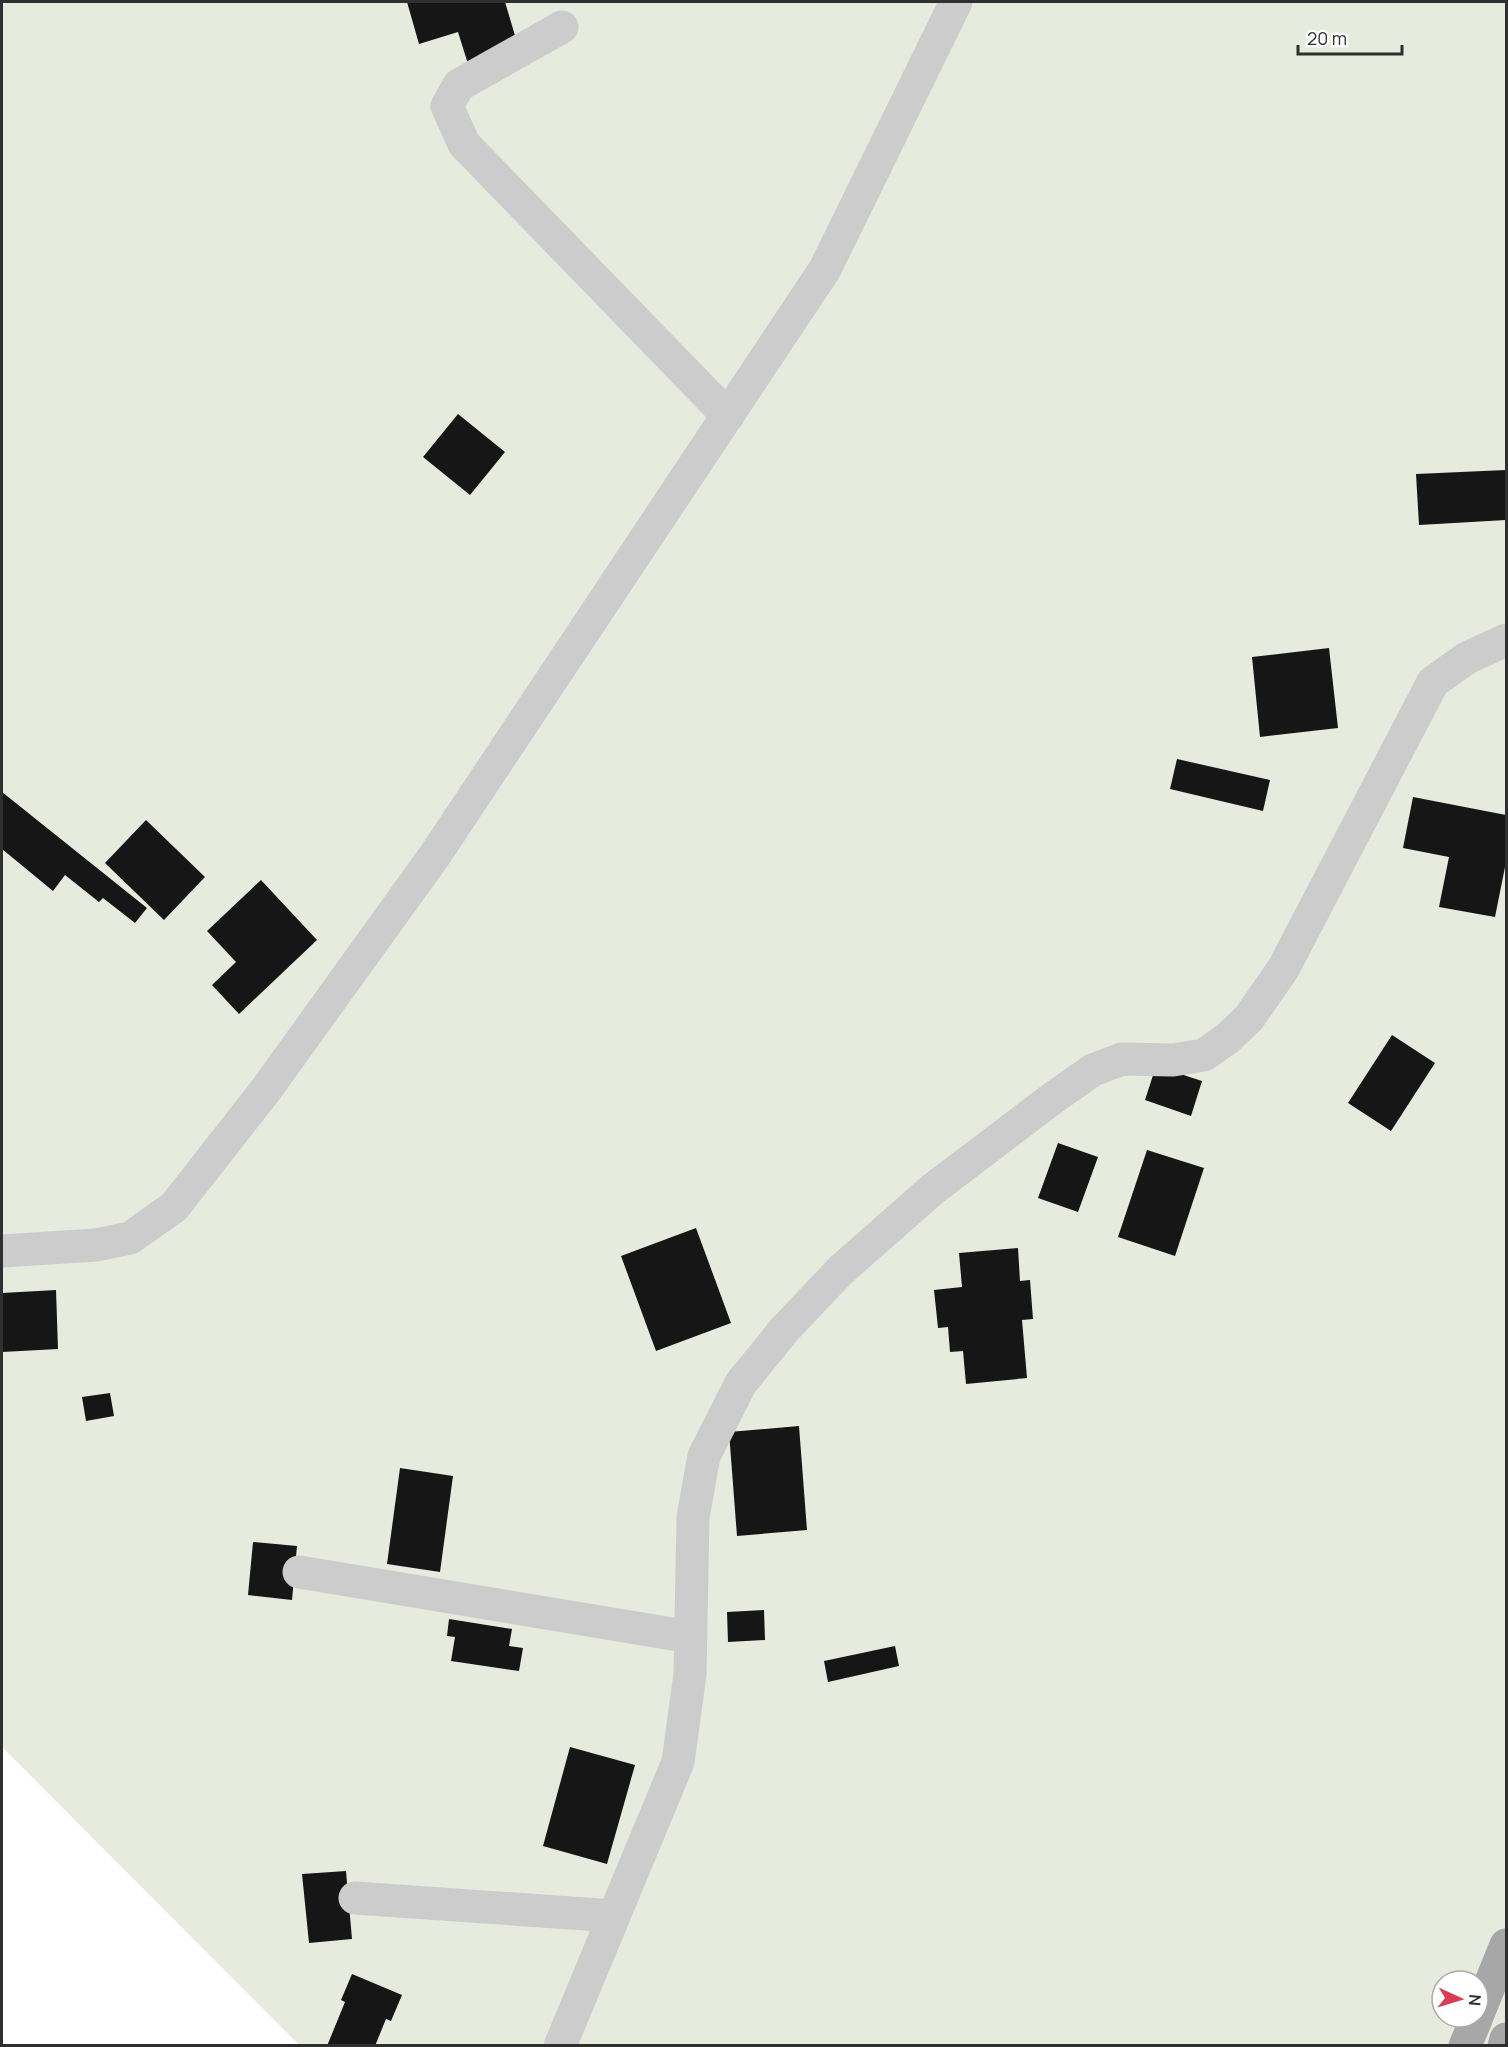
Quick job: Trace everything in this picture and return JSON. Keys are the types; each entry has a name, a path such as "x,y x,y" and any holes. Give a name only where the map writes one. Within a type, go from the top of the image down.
{"main road":[{"path":"1490,1984 1506,1945"},
{"path":"1465,2046 1472,2029"},
{"path":"1504,2046 1506,2039"}],"street":[{"path":"2,1251 96,1245 130,1238 174,1207 265,1091 435,855 825,269 956,2"},
{"path":"562,27 459,86 447,106 464,144 728,416"},
{"path":"560,2046 678,1762 690,1674 693,1517 705,1456 741,1383 785,1329 841,1270 933,1189 1077,1082 1093,1071 1122,1059 1173,1060 1204,1055 1228,1038 1249,1018 1283,969 1433,682 1467,658 1506,640"},
{"path":"299,1572 691,1637"},
{"path":"355,1898 614,1916"}],"shaded area":[{"path":"2,2 1506,2 1506,2045 299,2045 2,1747"}],"building":[{"path":"407,2 505,2 519,49 468,64 458,32 419,44"},
{"path":"458,414 505,452 470,495 423,457"},
{"path":"1506,470 1506,520 1419,525 1416,474"},
{"path":"1329,648 1338,728 1260,737 1252,657"},
{"path":"1177,759 1270,780 1263,811 1170,789"},
{"path":"2,792 147,908 135,923 103,898 99,902 65,875 53,891 2,849"},
{"path":"1413,797 1506,815 1506,868 1495,917 1439,907 1449,857 1403,848"},
{"path":"146,820 205,877 164,920 105,863"},
{"path":"261,880 317,940 239,1014 212,985 236,962 207,931"},
{"path":"1392,1035 1435,1063 1391,1131 1348,1103"},
{"path":"1156,1066 1202,1081 1191,1116 1145,1100"},
{"path":"1058,1143 1098,1157 1078,1212 1038,1198"},
{"path":"1147,1150 1204,1168 1175,1256 1118,1237"},
{"path":"696,1228 731,1323 656,1351 621,1256"},
{"path":"1018,1248 1020,1281 1030,1280 1033,1319 1022,1320 1027,1378 966,1384 963,1351 950,1352 948,1327 938,1328 934,1290 962,1287 959,1253"},
{"path":"56,1290 58,1349 2,1352 2,1293"},
{"path":"110,1393 114,1416 86,1421 82,1397"},
{"path":"799,1426 807,1530 737,1536 729,1432"},
{"path":"400,1468 453,1476 440,1572 387,1564"},
{"path":"253,1542 297,1546 292,1600 248,1595"},
{"path":"764,1610 765,1640 728,1642 727,1612"},
{"path":"449,1619 512,1629 509,1646 523,1648 519,1671 451,1661 455,1637 447,1636"},
{"path":"895,1646 899,1666 828,1682 824,1661"},
{"path":"570,1747 635,1765 607,1864 543,1846"},
{"path":"346,1871 352,1939 309,1943 302,1874"},
{"path":"352,1974 402,1995 391,2021 386,2019 375,2046 327,2046 345,2002 341,2000"}]}
